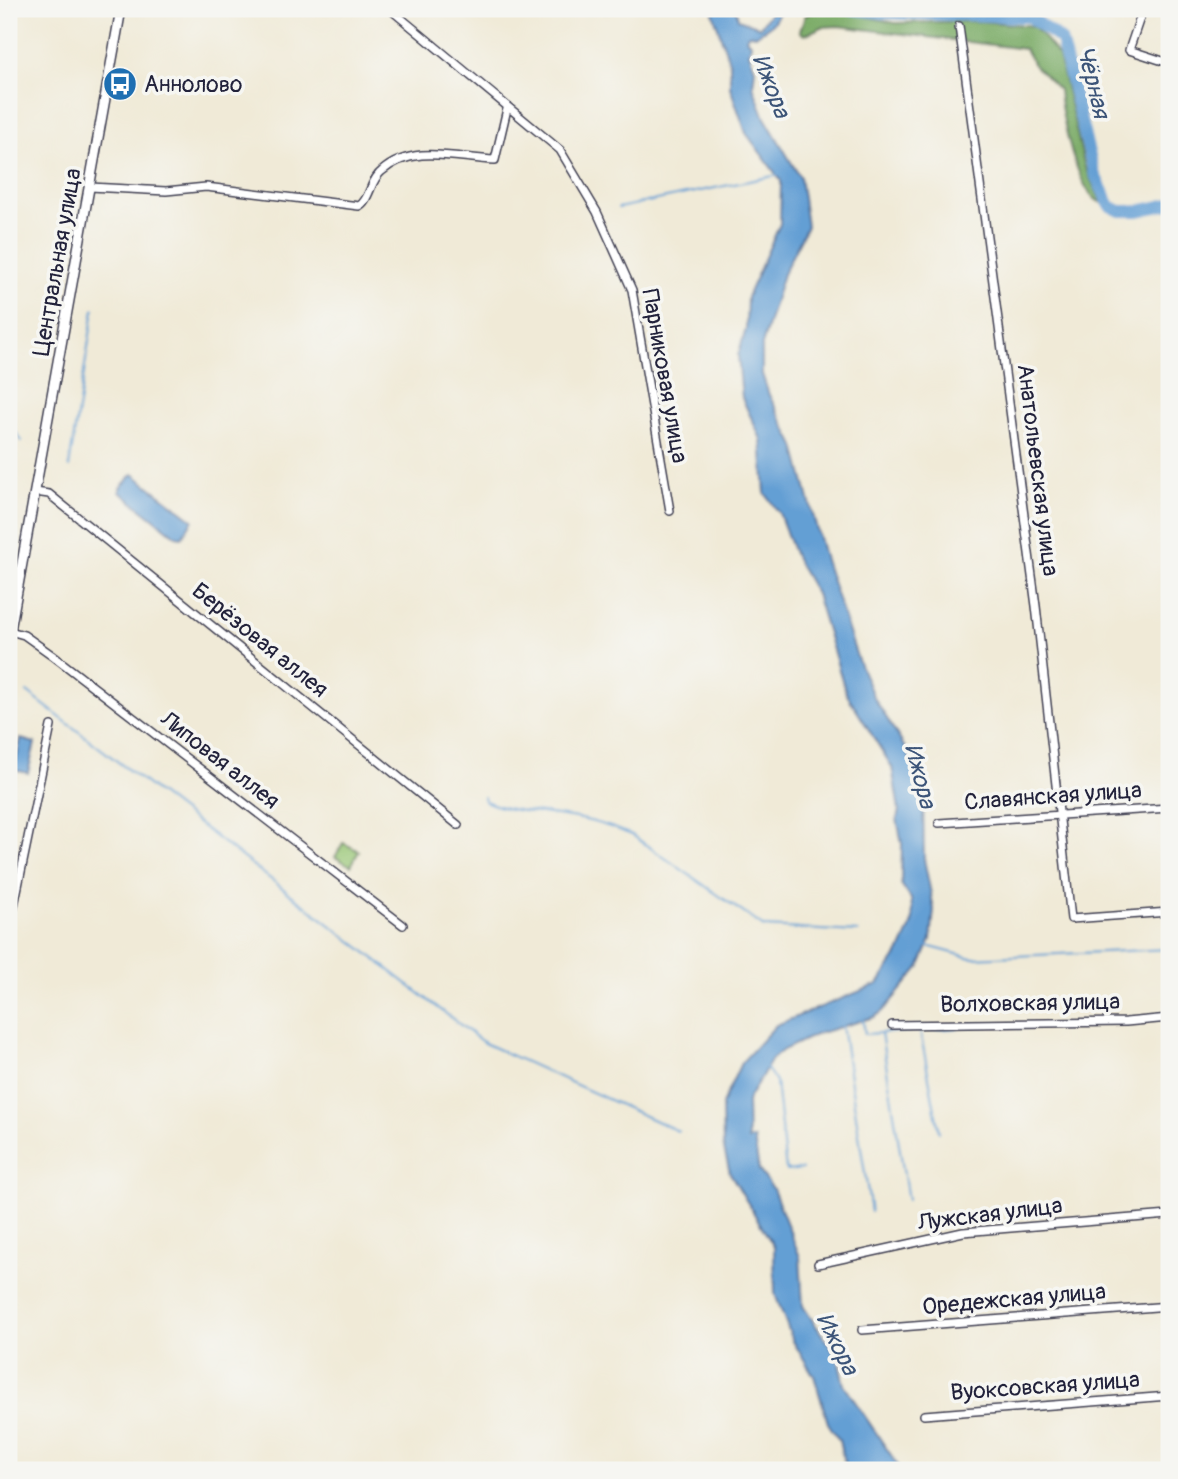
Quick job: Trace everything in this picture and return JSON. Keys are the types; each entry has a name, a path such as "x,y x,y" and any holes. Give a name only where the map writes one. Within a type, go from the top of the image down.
{"main road":[{"name":"Центральная улица","path":"9,634 121,9"}],"street":[{"name":"Парниковая улица","path":"390,9 507,109 560,150 569,161 597,212 632,290 670,511"},
{"path":"1143,9 1129,50 1169,63"},
{"name":"Анатольевская улица","path":"959,26 1062,815 1072,919 1169,912"},
{"path":"90,187 166,191 206,187 359,206 366,202 375,177 399,160 440,154 495,160 507,109"},
{"name":"Берёзовая аллея","path":"35,492 49,494 458,825"},
{"name":"Липовая аллея","path":"9,634 24,635 52,655 403,925"},
{"path":"9,930 51,726"},
{"name":"Славянская улица","path":"939,823 1169,808"},
{"name":"Волховская улица","path":"892,1025 1126,1022 1169,1018"},
{"name":"Лужская улица","path":"818,1264 963,1232 1169,1215"},
{"name":"Оредежская улица","path":"862,1330 1169,1306"},
{"name":"Вуоксовская улица","path":"924,1415 1169,1396"}],"green space":[{"path":"816,10 855,14 895,23 979,21 1034,26 1059,56 1085,167 1102,203 1093,197 1078,170 1067,135 1059,90 1034,65 1025,49 838,26 822,27 804,35 800,31 805,16"},
{"path":"343,843 359,851 351,866 335,857"}],"water":[{"name":"Ижора","path":"712,9 736,9 738,19 760,27 773,9 781,9 773,23 757,35 748,34 746,39 751,43 749,53 755,69 753,86 765,118 800,177 807,226 783,274 762,345 762,374 769,395 795,446 825,560 858,660 873,696 907,751 923,792 924,859 934,909 931,940 919,968 883,1011 874,1017 817,1034 783,1050 772,1059 747,1101 748,1140 754,1139 759,1170 773,1189 800,1257 803,1306 838,1359 844,1385 901,1470 846,1470 839,1440 828,1423 814,1376 793,1341 775,1294 774,1247 730,1173 723,1145 722,1104 741,1063 776,1025 878,984 900,951 913,919 911,899 901,884 902,844 892,767 846,693 816,594 796,559 779,513 765,493 761,439 742,398 738,355 746,329 747,297 780,224 781,181 746,133 730,87 730,65"},
{"path":"133,474 193,520 182,537 176,536 120,492 120,488"},
{"path":"21,739 35,743 28,773 14,770"}],"waterway":[{"name":"Чёрная","path":"846,9 885,13 1030,17 1061,40 1094,173 1110,206 1120,211 1138,211 1169,204"},
{"path":"618,208 778,175"},
{"path":"69,467 94,309"},
{"path":"9,423 22,441"},
{"path":"27,692 484,1043 678,1131"},
{"path":"484,797 485,801 503,807 586,820 632,835 764,927 858,932"},
{"path":"927,946 972,958 1169,949"},
{"path":"863,1020 865,1034 957,1028"},
{"path":"842,1026 871,1212"},
{"path":"920,1030 939,1132"},
{"path":"881,1033 908,1200"},
{"path":"765,1066 776,1082 786,1171 802,1169"}],"place":[{"name":"Аннолово","path":"120,84"}]}
